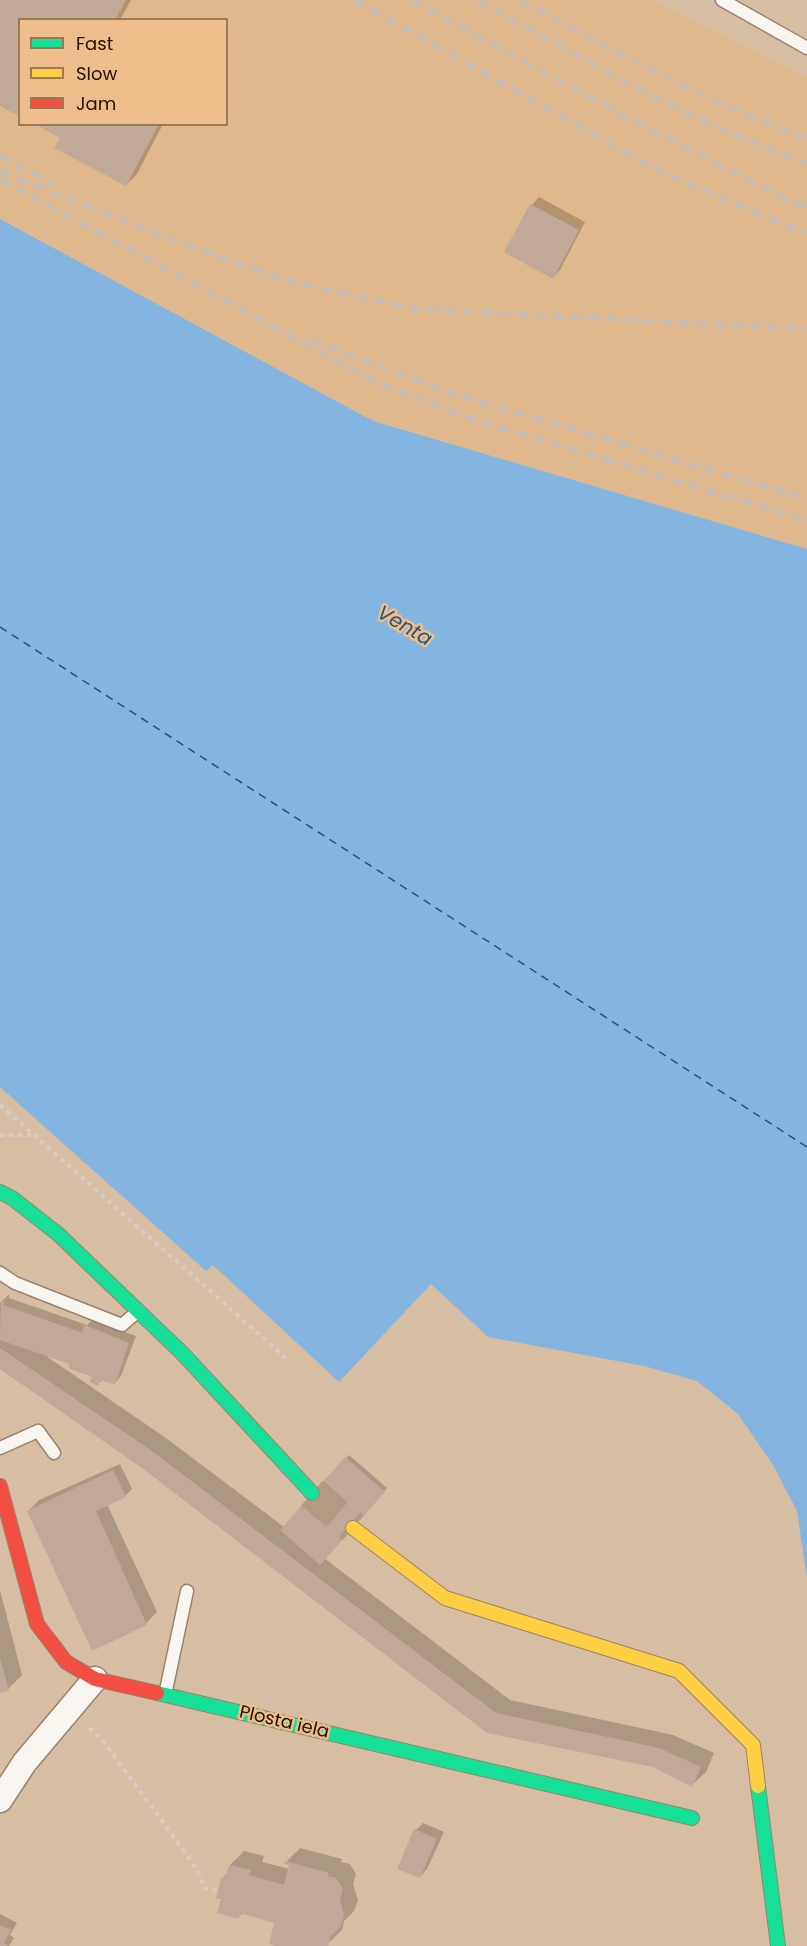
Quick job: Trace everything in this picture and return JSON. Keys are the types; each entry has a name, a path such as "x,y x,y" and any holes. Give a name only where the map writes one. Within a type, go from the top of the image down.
{"street":[{"path":"0,1192 12,1198 58,1234 183,1354 312,1493"},
{"name":"Plosta iela","path":"0,1486 37,1624 66,1662 95,1679 692,1818"},
{"path":"353,1528 445,1598 679,1671 753,1745 778,1946"},
{"path":"0,1800 25,1762 95,1679"}],"lane":[{"path":"722,0 807,48"},
{"path":"0,1274 122,1325 138,1311"},
{"path":"0,1448 38,1431 54,1453"},
{"path":"165,1695 187,1591"}],"path":[{"path":"0,1105 286,1358"},
{"path":"0,1135 33,1135"},
{"path":"101,1738 196,1869 204,1888 218,1891"}],"shaded area":[{"path":"0,0 652,0 807,76 807,549 373,421 0,219"}],"water":[{"name":"Venta","path":"0,219 373,421 807,549 807,1578 797,1511 773,1465 738,1414 697,1381 644,1366 488,1337 431,1284 339,1382 213,1265 206,1271 0,1087"}],"building":[{"path":"0,0 126,0 116,18 18,18 18,116 0,106"},
{"path":"38,126 158,126 126,186 54,148 60,138"},
{"path":"530,204 579,230 553,279 504,252"},
{"path":"1,1300 4,1301 3,1305 80,1332 85,1325 129,1343 115,1385 100,1380 98,1386 90,1382 92,1377 68,1368 70,1364 0,1340"},
{"path":"0,1348 152,1451 496,1713 659,1748 701,1767 692,1787 653,1767 487,1733 142,1468 0,1369"},
{"path":"345,1457 385,1492 320,1565 280,1530"},
{"path":"113,1470 126,1497 96,1511 147,1625 92,1651 27,1511"},
{"path":"0,1659 9,1690 0,1693"},
{"path":"414,1829 437,1839 420,1878 397,1869"},
{"path":"285,1861 329,1873 328,1876 336,1878 343,1889 340,1899 344,1915 341,1926 331,1936 328,1946 269,1944 274,1923 240,1913 239,1919 217,1913 221,1899 216,1899 221,1877 225,1878 229,1865 251,1870 249,1875 284,1885 289,1865 284,1864"},
{"path":"0,1925 11,1930 4,1943 8,1946 0,1946"}],"ferry route":[{"path":"0,627 807,1147"}],"tunnel":[{"path":"312,1493 353,1528"}],"railway":[{"path":"355,0 646,164 807,233"},
{"path":"412,0 649,128 807,207"},
{"path":"477,0 680,109 764,147 807,163"},
{"path":"520,0 712,100 807,138"},
{"path":"0,156 55,185"},
{"path":"0,171 141,228 284,280 416,309 807,329"},
{"path":"0,179 374,381 475,420 807,520"},
{"path":"311,340 456,395 807,498"}],"traffic: fast":[{"path":"0,1192 12,1198 58,1234 183,1354 312,1493"},
{"path":"157,1693 692,1818"},
{"path":"758,1786 778,1946"}],"traffic: slow":[{"path":"353,1528 445,1598 679,1671 753,1745 758,1786"}],"traffic: jam":[{"path":"0,1486 37,1624 66,1662 95,1679 157,1693"}]}
